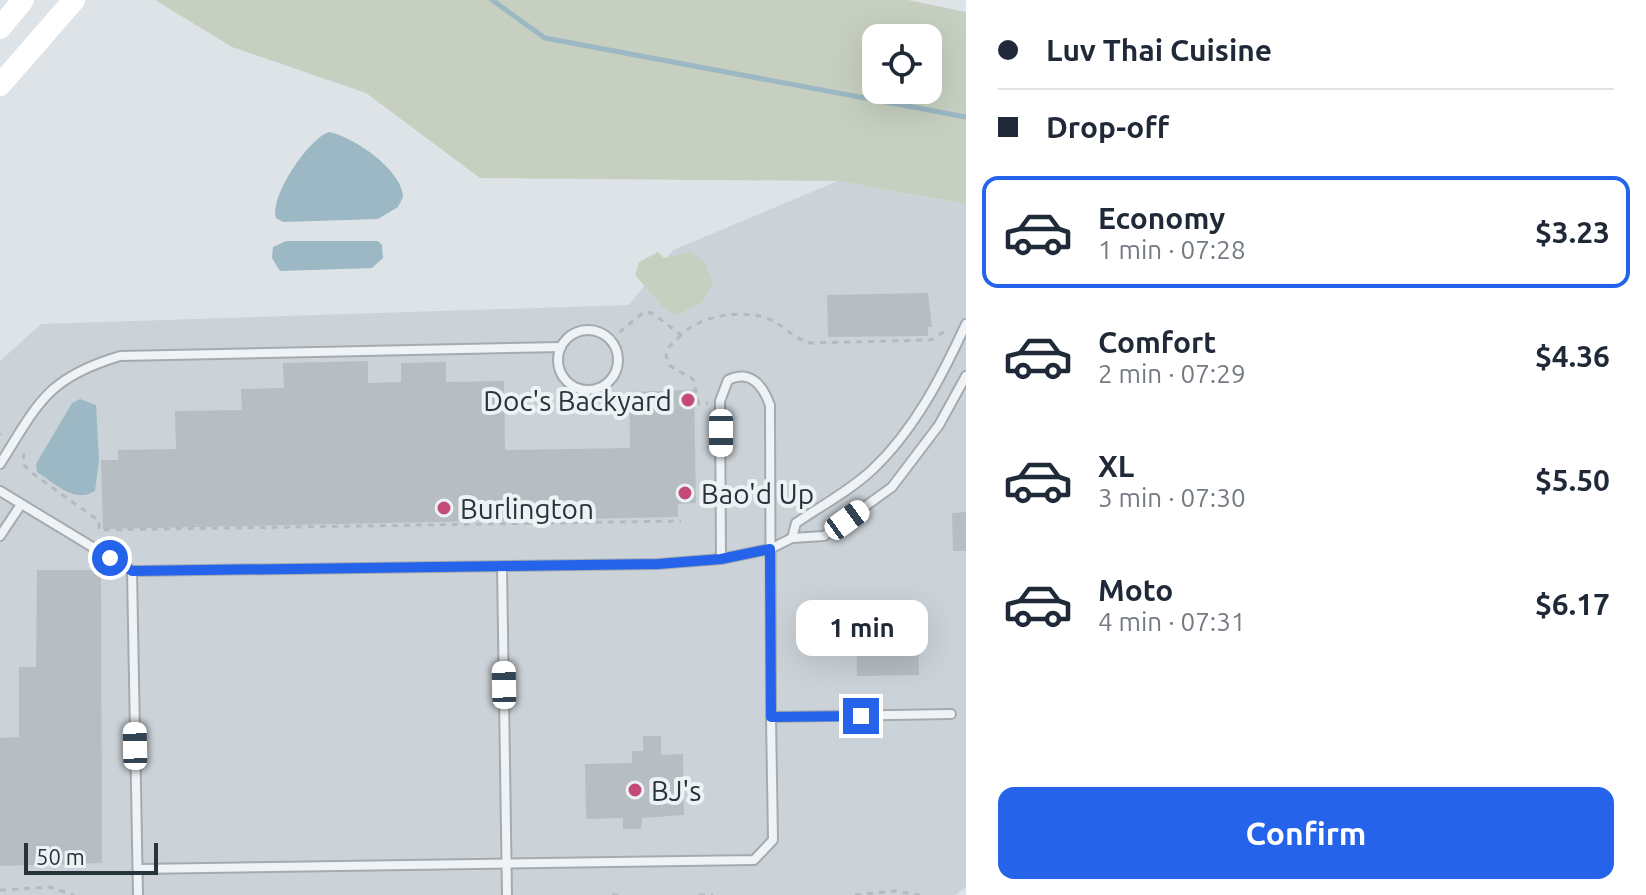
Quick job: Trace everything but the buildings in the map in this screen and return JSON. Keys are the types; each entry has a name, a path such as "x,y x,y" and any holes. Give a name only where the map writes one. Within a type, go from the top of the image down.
{"street":[{"path":"0,28 23,0"},
{"path":"0,85 74,0"}],"lane":[{"path":"792,538 796,523 871,471 911,426 943,373 966,324"},
{"path":"583,330 598,332 610,340 618,355 618,367 609,382 592,390 581,389 564,379 558,360 561,347 573,334 583,330"},
{"path":"0,464 53,386 81,368 120,356 561,347"},
{"path":"138,869 754,860 773,840 770,405 763,387 750,377 737,376 728,380 720,401 721,559"},
{"path":"0,491 20,506 132,571 502,566 721,559 770,549 792,538 824,536 892,487 939,425 966,376"},
{"path":"0,536 20,506"},
{"path":"502,566 507,895"},
{"path":"132,571 138,895"},
{"path":"771,717 951,714"}],"path":[{"path":"610,340 644,312 652,313 681,335"},
{"path":"720,401 699,404 693,379 670,366 666,356 669,347 681,335 700,322 745,315 768,318 794,338 810,343 931,340 946,332 951,324"},
{"path":"24,453 23,464 99,521 99,530 681,521"},
{"path":"0,890 49,887 74,895"},
{"path":"855,895 895,891 920,895"},
{"path":"612,895 622,895"},
{"path":"699,895 713,895"}],"shaded area":[{"path":"838,181 966,204 966,887 955,895 0,895 0,361 41,324 629,305 673,250"}],"green space":[{"path":"155,0 908,0 966,12 966,204 838,181 480,178 366,93 232,47"},
{"path":"658,252 664,258 690,252 704,261 713,282 703,302 676,315 662,306 635,275 639,262"}],"water":[{"path":"329,132 351,140 386,166 401,187 403,197 398,207 378,219 283,222 276,218 278,197 292,170 311,145"},
{"path":"286,241 378,241 382,245 383,258 372,268 280,271 272,258 273,247"},
{"path":"80,399 96,405 99,460 95,491 80,495 72,494 37,472 36,464 72,403"}],"waterway":[{"path":"492,0 545,38 966,117"}],"place":[{"name":"Doc's Backyard","path":"688,400"},
{"name":"Bao'd Up","path":"685,493"},
{"name":"Burlington","path":"444,508"},
{"name":"BJ's","path":"635,790"}],"route":[{"path":"110,558 132,571 658,564 721,559 770,549 771,717 861,716"}]}
